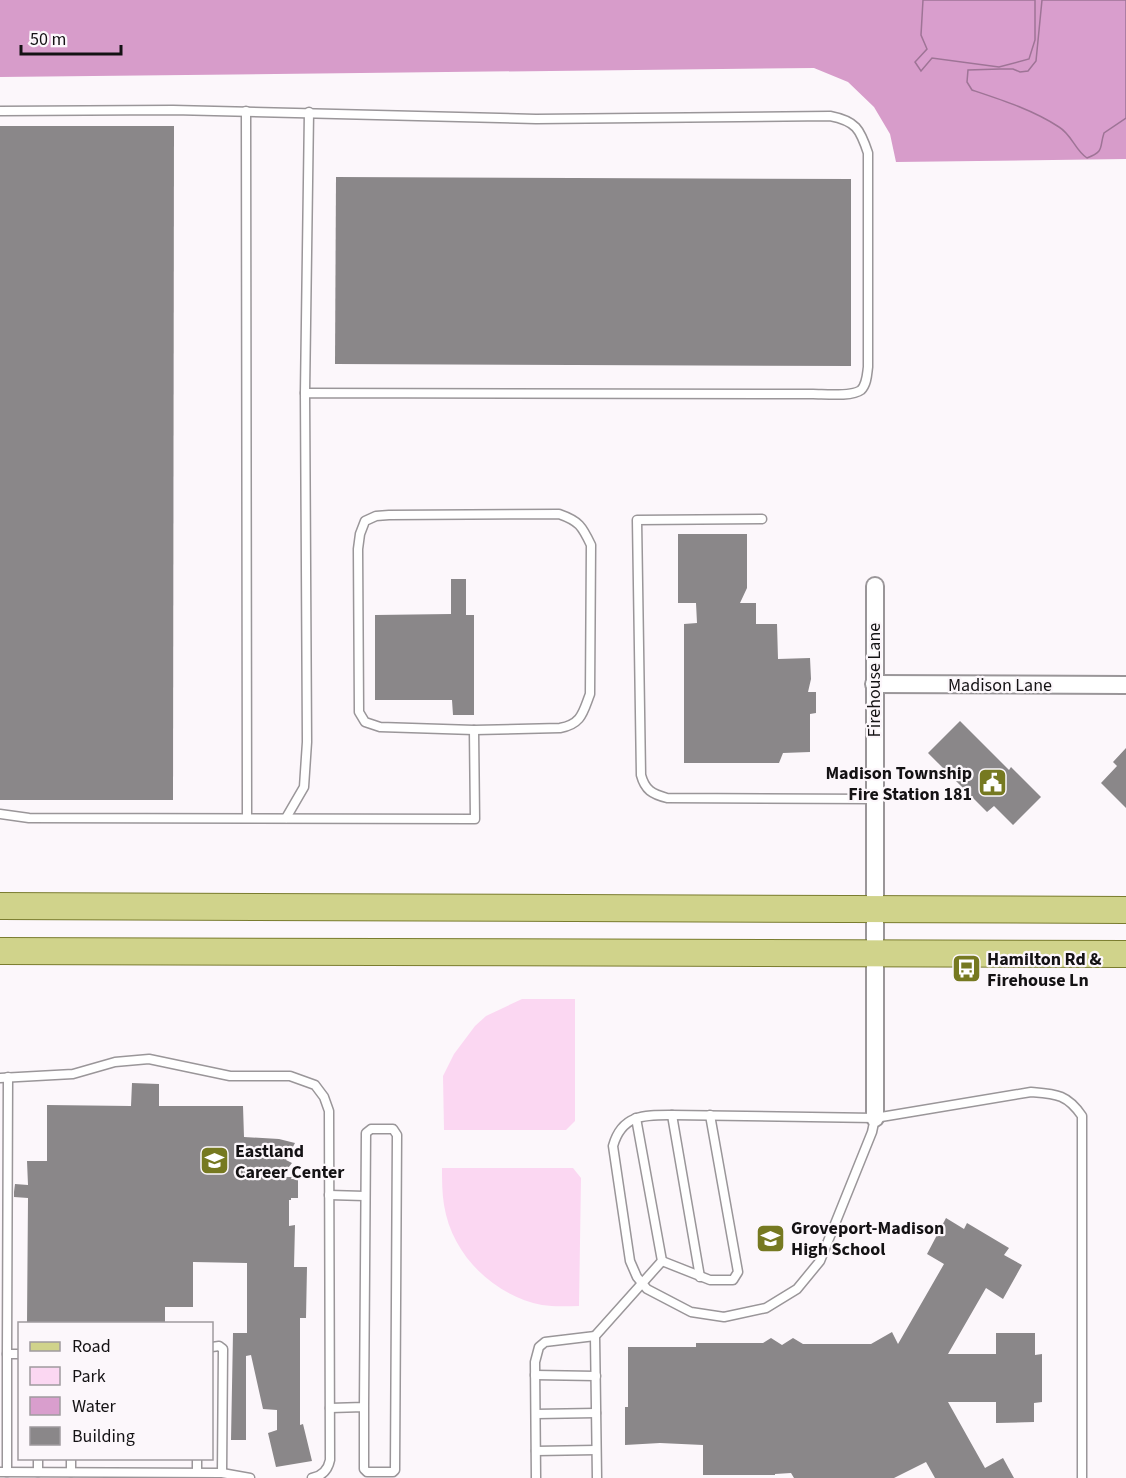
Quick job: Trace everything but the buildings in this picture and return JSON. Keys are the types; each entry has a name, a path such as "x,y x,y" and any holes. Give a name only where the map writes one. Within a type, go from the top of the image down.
{"main road":[{"path":"0,906 1126,910"},
{"path":"0,951 1126,954"}],"street":[{"name":"Firehouse Lane","path":"875,586 875,1118"},
{"name":"Madison Lane","path":"874,684 1126,685"}],"lane":[{"path":"0,111 246,111 536,119 818,116 843,118 857,127 868,153 868,367 866,382 861,390 836,394 306,393"},
{"path":"246,111 247,818"},
{"path":"286,818 304,787 307,742 306,393 309,112"},
{"path":"559,514 574,519 583,528 591,545 590,694 583,715 572,726 560,728 474,730 380,727 365,722 359,712 358,549 365,521 376,516 389,515 559,514"},
{"path":"762,519 637,520 641,775 644,788 655,795 667,798 874,799"},
{"path":"0,814 29,818 475,819 474,730"},
{"path":"250,1478 222,1473 197,1472 40,1474 4,1472 7,1354 4,1077 73,1074 115,1062 149,1059 230,1076 290,1076 315,1085 324,1097 329,1111 330,1408 329,1465 321,1475 312,1478"},
{"path":"875,1118 872,1132 820,1261 797,1289 766,1308 724,1317 691,1312 653,1294 633,1270 613,1146 620,1129 636,1118 648,1115 875,1118 1031,1092 1055,1094 1074,1103 1082,1116 1082,1478"},
{"path":"672,1115 700,1276"},
{"path":"662,1262 710,1280 733,1280 738,1272 710,1115"},
{"path":"636,1118 662,1262"},
{"path":"371,1129 393,1129 397,1135 396,1467 393,1472 367,1472 364,1469 364,1407 366,1133 371,1129"},
{"path":"329,1195 365,1196"},
{"path":"536,1478 535,1362 538,1347 545,1342 595,1336 662,1262"},
{"path":"595,1336 597,1478"},
{"path":"213,1347 223,1349 222,1473"},
{"path":"7,1354 18,1354"},
{"path":"535,1375 596,1376"},
{"path":"330,1408 364,1407"},
{"path":"536,1414 596,1413"},
{"path":"536,1451 597,1450"},
{"path":"71,1460 71,1472"},
{"path":"197,1472 198,1460"}],"green space":[{"path":"522,999 575,999 575,1121 566,1130 444,1130 443,1076 454,1054 475,1026 486,1016"},
{"path":"442,1168 573,1168 581,1178 579,1306 547,1306 524,1300 507,1292 478,1270 466,1256 448,1223 443,1200"}],"shaded area":[{"path":"0,0 1126,0 1126,159 896,162 890,134 874,107 848,82 814,68 0,77"}],"water":[{"path":"923,0 1035,0 1035,40 1029,59 999,67 932,58 921,71 915,62 927,49 921,35"},
{"path":"1042,0 1126,0 1126,118 1104,133 1099,151 1087,158 1059,127 1028,110 972,90 967,82 968,70 1028,71 1036,61"}],"place":[{"name":"Madison Township Fire Station 181","path":"993,783"},
{"name":"Hamilton Rd & Firehouse Ln","path":"966,969"},
{"name":"Eastland Career Center","path":"214,1161"},
{"name":"Groveport-Madison High School","path":"770,1238"}]}
